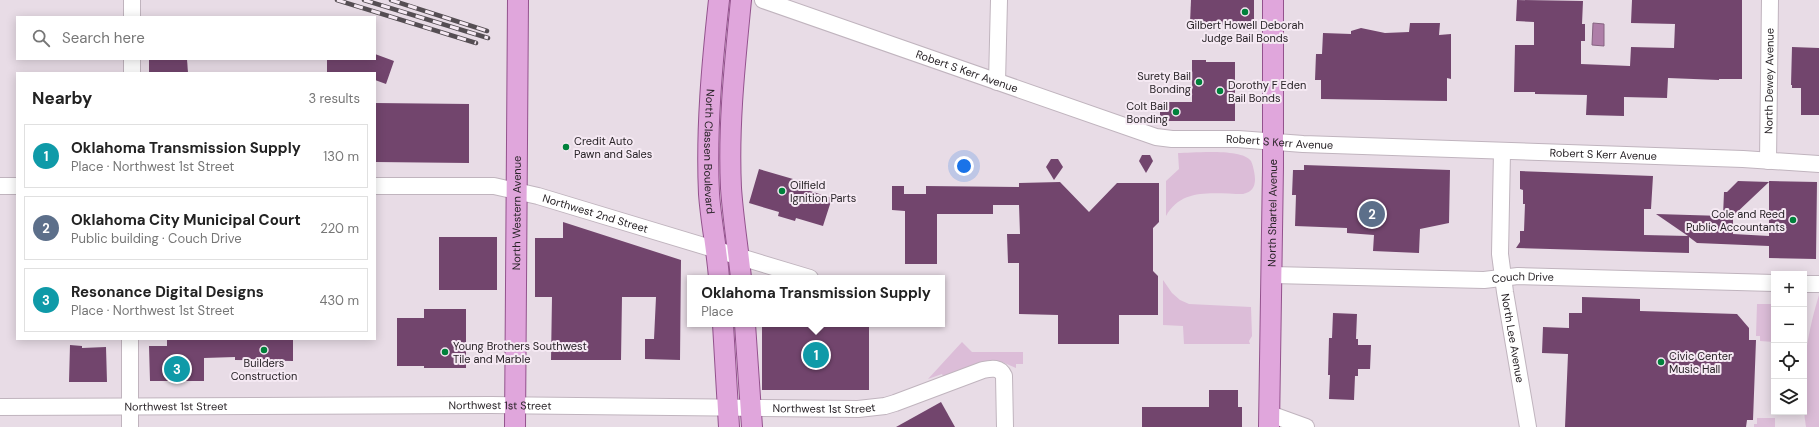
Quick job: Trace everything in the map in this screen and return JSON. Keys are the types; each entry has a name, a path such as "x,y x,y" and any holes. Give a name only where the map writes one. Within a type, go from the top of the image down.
{"main road":[{"name":"North Western Avenue","path":"515,427 518,0"},
{"name":"North Classen Boulevard","path":"719,0 715,36 709,148 709,194 717,250 719,275"},
{"name":"North Classen Boulevard","path":"741,0 732,98 731,152 734,217 741,275"},
{"name":"North Shartel Avenue","path":"1269,420 1272,275 1273,0"},
{"path":"723,327 729,417"},
{"path":"745,327 751,417"}],"street":[{"path":"132,0 132,16"},
{"name":"Robert S Kerr Avenue","path":"763,0 997,82 1156,136 1172,139 1238,139 1273,142 1502,152 1819,164"},
{"path":"997,82 999,0"},
{"name":"North Dewey Avenue","path":"1768,161 1770,0"},
{"path":"132,60 132,72"},
{"name":"North Lee Avenue","path":"1502,152 1500,254 1528,427"},
{"path":"0,186 16,186"},
{"name":"Northwest 2nd Street","path":"376,186 494,186 516,191 800,275"},
{"name":"Couch Drive","path":"1272,275 1484,280 1518,276 1771,283"},
{"path":"1807,284 1819,284"},
{"path":"130,340 130,427"},
{"name":"Northwest 1st Street","path":"0,407 515,406 751,417 885,406 983,370 993,368 1000,370 1004,376 1005,427"},
{"path":"1269,420 1306,427"}],"shaded area":[{"path":"1593,23 1604,24 1604,46 1592,45"},
{"path":"1217,152 1238,154 1246,157 1251,161 1253,167 1255,175 1254,187 1249,192 1243,194 1210,193 1190,196 1181,200 1166,216 1166,181 1179,169 1178,153"},
{"path":"1163,280 1172,293 1180,300 1189,304 1251,307 1252,336 1249,341 1250,344 1184,344 1183,326 1163,325"},
{"path":"1819,295 1819,427 1806,427 1805,415 1807,415 1807,344"},
{"path":"1757,304 1771,304 1771,342 1760,341 1760,336 1756,336"},
{"path":"962,342 972,352 1023,352 1023,364 1016,364 1016,368 1002,362 990,361 943,376 942,374 928,379"},
{"path":"1757,418 1775,418 1775,427 1754,427 1754,424 1757,424"}],"building":[{"path":"1191,0 1254,0 1254,24 1235,25 1190,23"},
{"path":"1517,0 1583,1 1582,24 1585,24 1585,41 1581,41 1581,64 1630,66 1631,47 1674,48 1675,24 1631,23 1632,0 1742,0 1742,79 1719,80 1668,78 1667,98 1624,97 1624,116 1586,115 1587,95 1514,92 1515,45 1534,45 1534,22 1516,21"},
{"path":"1410,23 1440,23 1439,35 1451,34 1451,79 1447,78 1447,101 1321,99 1321,80 1315,80 1316,54 1322,54 1323,33 1351,34 1351,31 1361,28 1385,33 1409,32"},
{"path":"1792,47 1819,48 1819,115 1801,115 1801,88 1792,88 1791,85"},
{"path":"376,54 394,61 386,84 376,80 376,72 327,72 327,60 376,60"},
{"path":"149,60 187,60 188,72 149,72"},
{"path":"1192,60 1206,60 1206,62 1235,62 1235,121 1160,121 1160,102 1192,102"},
{"path":"376,103 469,104 469,163 376,162"},
{"path":"1142,155 1150,155 1153,161 1146,173 1139,161"},
{"path":"1051,159 1058,159 1063,167 1054,180 1046,167"},
{"path":"1304,165 1450,170 1449,223 1420,229 1419,253 1373,251 1374,235 1347,233 1347,228 1295,226 1296,195 1292,195 1293,170 1304,170"},
{"name":"Oilfield Ignition Parts","path":"759,169 793,179 791,185 832,198 823,226 796,218 795,221 778,216 779,212 749,203"},
{"path":"1520,171 1653,176 1651,209 1644,209 1644,235 1688,236 1656,214 1723,216 1724,192 1727,192 1738,181 1817,182 1816,259 1769,258 1769,246 1697,243 1689,237 1689,253 1516,248 1520,242 1520,231 1524,231 1525,204 1523,204 1523,190 1520,189","holes":["1769,182 1769,236 1733,234 1733,216"]},
{"path":"1060,182 1089,212 1117,183 1159,183 1159,222 1153,228 1153,271 1158,276 1158,315 1119,315 1119,344 1058,344 1058,315 1019,314 1019,263 1008,263 1007,234 1020,234 1019,205 993,205 993,214 937,214 937,264 905,264 905,211 892,210 892,186 904,186 904,194 926,194 926,186 1019,187 1019,183"},
{"path":"563,222 681,260 680,360 645,359 645,339 654,339 656,297 622,297 621,360 551,360 552,297 535,297 535,238 563,238"},
{"path":"439,237 497,237 497,290 439,290"},
{"name":"Civic Center Music Hall","path":"1582,297 1640,299 1640,311 1737,314 1749,328 1749,340 1756,340 1753,420 1747,420 1746,427 1565,427 1568,354 1542,353 1543,327 1569,328 1569,313 1582,313"},
{"path":"424,309 466,309 466,368 424,368 424,366 397,366 397,318 424,318"},
{"path":"1333,313 1357,314 1356,339 1358,339 1358,345 1371,345 1370,369 1358,369 1358,376 1355,376 1354,400 1329,399 1329,338 1332,338"},
{"path":"762,327 869,327 869,390 762,390"},
{"path":"167,340 293,340 293,361 235,360 235,357 204,358 204,381 150,381 149,346 167,346"},
{"path":"70,345 82,346 82,348 106,347 107,382 69,382"},
{"path":"1209,390 1238,390 1238,407 1242,407 1242,427 1142,427 1142,407 1209,407"},
{"path":"941,402 955,427 896,427"}],"railway":[{"path":"337,0 476,43"},
{"path":"364,0 488,38"},
{"path":"391,0 487,31"}],"place":[{"name":"Gilbert Howell Deborah Judge Bail Bonds","path":"1245,12"},
{"name":"Surety Bail Bonding","path":"1199,82"},
{"name":"Dorothy F Eden Bail Bonds","path":"1220,91"},
{"name":"Colt Bail Bonding","path":"1176,112"},
{"name":"Credit Auto Pawn and Sales","path":"566,147"},
{"name":"Oilfield Ignition Parts","path":"782,191"},
{"name":"Oklahoma City Municipal Court","path":"1372,214"},
{"name":"Cole and Reed Public Accountants","path":"1793,220"},
{"name":"Builders Construction","path":"264,350"},
{"name":"Young Brothers Southwest Tile and Marble","path":"445,352"},
{"name":"Oklahoma Transmission Supply","path":"816,355"},
{"name":"Civic Center Music Hall","path":"1661,362"},
{"name":"Resonance Digital Designs","path":"177,369"}]}
